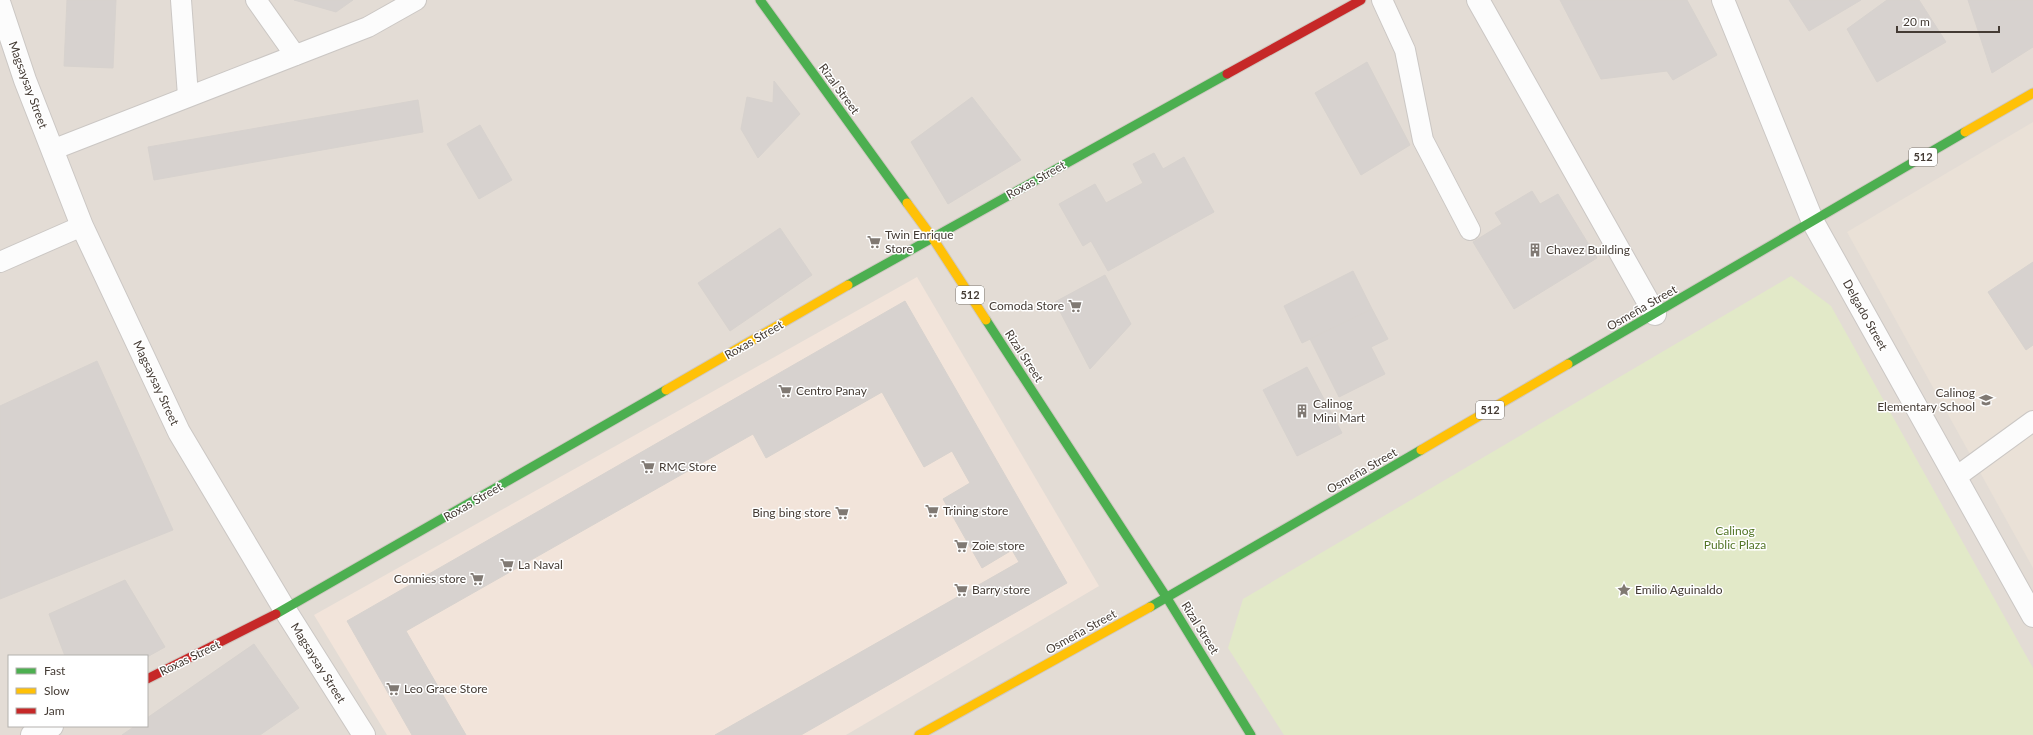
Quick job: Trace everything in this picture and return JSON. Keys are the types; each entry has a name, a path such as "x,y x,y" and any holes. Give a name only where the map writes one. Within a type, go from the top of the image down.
{"main road":[{"name":"Rizal Street","path":"760,0 932,237 1167,598 1251,735"},
{"name":"Roxas Street","path":"148,678 285,610 932,237 1361,0"},
{"name":"512","path":"1813,222 2033,93"},
{"name":"Osmeña Street","path":"919,735 1167,598 1813,222"}],"street":[{"path":"1478,0 1655,314"},
{"name":"Delgado Street","path":"1723,0 1813,222 2033,616"},
{"name":"Magsaysay Street","path":"0,4 24,80 82,226 179,432 285,610 364,735"},
{"path":"32,735 50,727"}],"lane":[{"path":"181,0 188,96"},
{"path":"256,0 295,55"},
{"path":"52,150 368,27 416,0"},
{"path":"1382,0 1405,50 1423,140 1470,230"},
{"path":"0,262 82,226"},
{"path":"1956,477 2033,421"}],"shaded area":[{"path":"0,0 2033,0 2033,735 0,735"},
{"name":"Calinog Elementary School","path":"2033,122 2033,568 1847,232"},
{"path":"917,277 1099,586 846,735 387,735 314,615"}],"green space":[{"name":"Calinog Public Plaza","path":"1791,276 1831,306 2033,668 2033,735 1284,735 1228,648 1243,599"}],"building":[{"path":"67,0 116,0 113,68 64,66"},
{"path":"294,0 353,0 336,12"},
{"path":"1560,0 1687,0 1717,55 1673,80 1667,71 1601,79"},
{"path":"1789,0 1861,0 1809,31"},
{"path":"1887,0 1919,0 1946,42 1877,82 1847,29"},
{"path":"1968,0 2033,0 2033,47 1992,73"},
{"path":"1367,62 1410,145 1361,175 1315,93"},
{"path":"774,81 800,114 758,158 741,129 747,97 773,103"},
{"path":"972,97 1021,160 948,204 911,142"},
{"path":"418,100 423,132 154,180 148,147"},
{"path":"480,125 512,180 479,199 447,144"},
{"path":"1154,153 1163,169 1184,157 1214,212 1108,271 1091,241 1083,246 1059,204 1095,184 1106,203 1143,183 1133,164"},
{"name":"Chavez Building","path":"1532,191 1540,204 1558,194 1597,258 1514,309 1473,242 1502,224 1495,213"},
{"path":"780,228 812,275 730,331 698,283"},
{"path":"2033,262 2033,345 2026,350 1988,292"},
{"path":"1353,271 1372,309 1302,343 1284,306"},
{"path":"1105,275 1131,324 1090,369 1055,302"},
{"path":"905,301 1067,583 801,735 715,735 1019,562 1012,550 982,568 943,499 970,483 952,451 924,467 882,392 766,458 753,434 406,631 466,735 412,735 347,621"},
{"path":"1372,309 1388,339 1371,347 1385,374 1339,397 1310,339"},
{"path":"97,361 173,530 0,599 0,406"},
{"name":"Calinog Mini Mart","path":"1307,367 1342,433 1297,456 1263,390"},
{"path":"125,580 165,647 148,656 148,655 65,655 49,614"},
{"path":"254,644 299,708 260,735 122,735 134,727 148,727 148,717"}],"traffic: fast":[{"path":"760,0 907,203"},
{"path":"848,285 1227,74"},
{"path":"1568,364 1965,132"},
{"path":"986,320 1167,598"},
{"path":"276,614 666,390"},
{"path":"1150,607 1421,450"},
{"path":"1167,598 1251,735"}],"traffic: slow":[{"path":"1965,132 2033,93"},
{"path":"907,203 932,237 986,320"},
{"path":"666,390 848,285"},
{"path":"1421,450 1568,364"},
{"path":"919,735 1150,607"}],"traffic: jam":[{"path":"1227,74 1361,0"},
{"path":"148,678 276,614"}],"place":[{"name":"Twin Enrique Store","path":"874,242"},
{"name":"Chavez Building","path":"1535,250"},
{"name":"Comoda Store","path":"1075,306"},
{"name":"Centro Panay","path":"785,391"},
{"name":"Calinog Elementary School","path":"1986,400"},
{"name":"Calinog Mini Mart","path":"1302,411"},
{"name":"RMC Store","path":"648,467"},
{"name":"Trining store","path":"932,511"},
{"name":"Bing bing store","path":"842,513"},
{"name":"Zoie store","path":"961,546"},
{"name":"La Naval","path":"507,565"},
{"name":"Connies store","path":"477,579"},
{"name":"Barry store","path":"961,590"},
{"name":"Emilio Aguinaldo","path":"1624,590"},
{"name":"Leo Grace Store","path":"393,689"}]}
